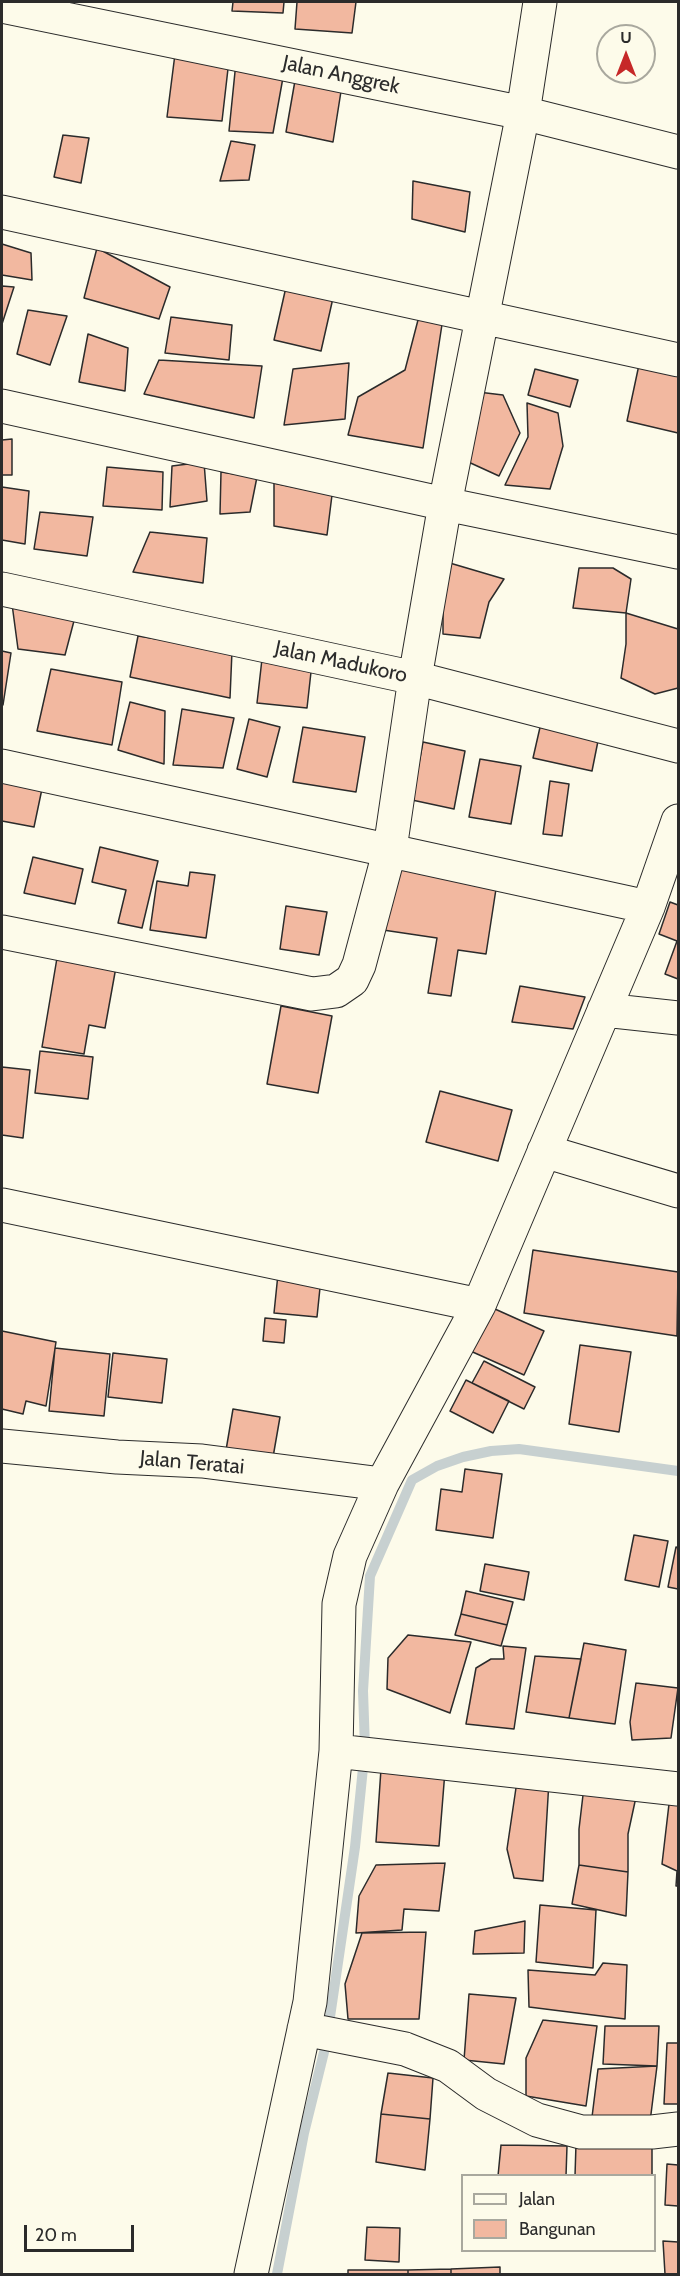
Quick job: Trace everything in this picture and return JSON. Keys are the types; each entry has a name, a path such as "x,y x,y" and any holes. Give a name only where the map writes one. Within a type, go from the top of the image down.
{"street":[{"path":"2,932 312,994 336,991 351,980 359,965 390,849 415,678 445,504 523,113 540,2"},
{"name":"Jalan Anggrek","path":"2,6 523,113 678,152"},
{"path":"2,212 678,360"},
{"path":"2,406 445,504 678,552"},
{"name":"Jalan Madukoro","path":"2,589 415,678 678,746"},
{"path":"2,766 648,907"},
{"path":"251,2274 320,2032 311,1990 342,1752 339,1604 350,1556 382,1484 479,1305 648,907 678,821"},
{"path":"604,1010 678,1018"},
{"path":"544,1151 678,1191"},
{"path":"2,1204 479,1305"},
{"name":"Jalan Teratai","path":"2,1446 202,1461 382,1484"},
{"path":"342,1752 678,1789"},
{"path":"320,2032 405,2049 448,2066 486,2094 537,2120 581,2132 652,2132 678,2129"}],"building":[{"path":"233,2 284,2 283,13 232,11"},
{"path":"297,2 356,2 352,33 295,29"},
{"path":"175,54 229,60 222,121 167,117"},
{"path":"236,62 284,72 273,133 229,131"},
{"path":"296,75 342,85 333,142 286,132"},
{"path":"63,135 89,138 81,183 54,177"},
{"path":"231,141 255,145 249,180 220,181"},
{"path":"413,181 470,192 465,232 412,219"},
{"path":"2,244 31,253 32,280 2,275"},
{"path":"97,248 170,287 159,319 84,298"},
{"path":"2,286 14,287 2,324"},
{"path":"286,287 333,298 321,351 274,340"},
{"path":"28,310 67,316 50,365 17,354"},
{"path":"171,317 232,325 229,360 165,353"},
{"path":"443,318 423,448 348,435 358,397 405,370 418,320"},
{"path":"88,334 128,348 125,391 79,382"},
{"path":"159,360 262,366 254,418 144,394"},
{"path":"640,360 678,369 678,433 627,421"},
{"path":"349,363 345,419 284,425 293,369"},
{"path":"535,369 578,380 570,407 528,395"},
{"path":"478,392 503,395 520,433 499,476 464,460"},
{"path":"527,403 558,413 563,446 550,489 505,485 528,437"},
{"path":"12,439 12,475 2,475 2,440"},
{"path":"204,462 207,501 170,507 172,466"},
{"path":"107,467 163,472 162,510 103,506"},
{"path":"221,472 257,477 250,512 220,514"},
{"path":"274,483 332,495 327,535 274,526"},
{"path":"2,487 29,491 25,544 2,540"},
{"path":"40,512 93,517 87,556 34,549"},
{"path":"150,532 207,538 203,583 133,572"},
{"path":"443,561 504,579 489,602 480,638 443,634"},
{"path":"579,568 613,568 631,579 626,613 573,608"},
{"path":"12,604 75,617 65,655 18,649"},
{"path":"626,613 678,629 678,688 655,694 621,678 626,644"},
{"path":"138,636 232,651 230,698 130,677"},
{"path":"2,651 11,653 3,705 2,705"},
{"path":"262,659 312,663 307,708 257,703"},
{"path":"51,669 122,682 112,745 37,731"},
{"path":"130,702 165,711 164,764 118,750"},
{"path":"182,709 234,718 223,768 173,765"},
{"path":"249,719 280,727 267,777 237,769"},
{"path":"541,723 599,736 592,771 533,758"},
{"path":"303,727 365,737 356,792 293,782"},
{"path":"423,742 465,751 454,809 412,800"},
{"path":"480,759 521,766 511,824 469,817"},
{"path":"2,776 43,784 34,827 2,821"},
{"path":"550,781 569,784 562,836 543,834"},
{"path":"100,847 158,861 142,928 118,923 126,890 92,882"},
{"path":"33,857 83,869 75,904 24,893"},
{"path":"394,861 498,876 486,954 458,950 451,996 428,993 437,938 383,930"},
{"path":"190,872 215,875 206,938 150,930 157,881 188,886"},
{"path":"670,902 678,905 678,979 665,974 677,941 659,934"},
{"path":"286,906 327,912 319,955 280,949"},
{"path":"57,958 116,967 105,1028 89,1025 84,1054 42,1047"},
{"path":"520,986 585,997 573,1029 512,1022"},
{"path":"281,1006 332,1016 318,1093 267,1084"},
{"path":"40,1051 93,1057 88,1099 35,1093"},
{"path":"2,1067 30,1070 23,1138 2,1135"},
{"path":"440,1091 512,1110 498,1161 426,1142"},
{"path":"533,1250 678,1272 677,1336 524,1313"},
{"path":"278,1274 321,1278 317,1317 274,1313"},
{"path":"486,1305 544,1331 524,1375 466,1349"},
{"path":"265,1318 286,1320 284,1343 263,1341"},
{"path":"2,1331 56,1342 46,1406 26,1401 23,1414 2,1409"},
{"path":"580,1345 631,1352 619,1432 569,1424"},
{"path":"55,1348 110,1354 104,1416 49,1411"},
{"path":"113,1353 167,1359 162,1403 108,1397"},
{"path":"484,1361 535,1387 524,1409 472,1383"},
{"path":"466,1380 509,1401 493,1433 450,1411"},
{"path":"233,1409 280,1417 272,1463 225,1456"},
{"path":"465,1469 502,1474 493,1538 436,1530 441,1489 462,1492"},
{"path":"634,1535 668,1541 659,1587 625,1580"},
{"path":"676,1547 678,1548 678,1589 668,1587"},
{"path":"485,1564 529,1572 524,1600 480,1591"},
{"path":"466,1591 513,1602 507,1625 461,1614"},
{"path":"461,1614 507,1625 501,1646 455,1635"},
{"path":"408,1635 471,1642 450,1713 387,1689 388,1658"},
{"path":"584,1643 626,1650 615,1724 569,1718"},
{"path":"503,1646 526,1648 514,1729 466,1724 476,1668 491,1659 504,1659"},
{"path":"535,1656 581,1659 569,1718 526,1712"},
{"path":"636,1683 678,1688 671,1738 632,1740 630,1722"},
{"path":"381,1769 445,1771 439,1846 376,1842"},
{"path":"517,1781 549,1781 543,1881 514,1878 507,1849"},
{"path":"583,1795 636,1797 628,1834 628,1872 579,1865 579,1829"},
{"path":"669,1804 678,1805 678,1886 676,1886 677,1871 662,1864"},
{"path":"445,1863 439,1911 404,1909 402,1930 356,1933 359,1896 376,1865"},
{"path":"579,1865 628,1872 626,1916 572,1904"},
{"path":"540,1905 596,1910 593,1968 536,1962"},
{"path":"525,1921 524,1953 473,1954 475,1931"},
{"path":"426,1932 419,2019 348,2019 345,1984 362,1933"},
{"path":"603,1963 627,1965 625,2019 529,2007 528,1970 595,1975"},
{"path":"469,1994 516,1998 504,2064 464,2060"},
{"path":"543,2020 597,2026 586,2106 526,2096 526,2058"},
{"path":"605,2026 659,2026 657,2066 603,2064"},
{"path":"667,2043 678,2043 678,2104 664,2104"},
{"path":"657,2066 650,2122 591,2125 598,2069"},
{"path":"388,2073 433,2078 430,2119 381,2114"},
{"path":"381,2114 430,2119 425,2170 376,2162"},
{"path":"576,2144 652,2145 652,2174 575,2174"},
{"path":"501,2145 567,2146 566,2174 498,2174"},
{"path":"667,2164 678,2165 678,2206 665,2205"},
{"path":"367,2227 400,2228 399,2262 365,2260"},
{"path":"663,2241 678,2242 678,2274 665,2274"},
{"path":"500,2267 500,2274 451,2274 451,2269"},
{"path":"451,2269 451,2274 408,2274 408,2270"},
{"path":"348,2270 408,2270 408,2274 348,2274"}],"waterway":[{"path":"277,2274 304,2133 326,2044 355,1847 365,1748 363,1691 370,1576 412,1480 437,1466 463,1457 491,1451 519,1449 678,1471"}]}
